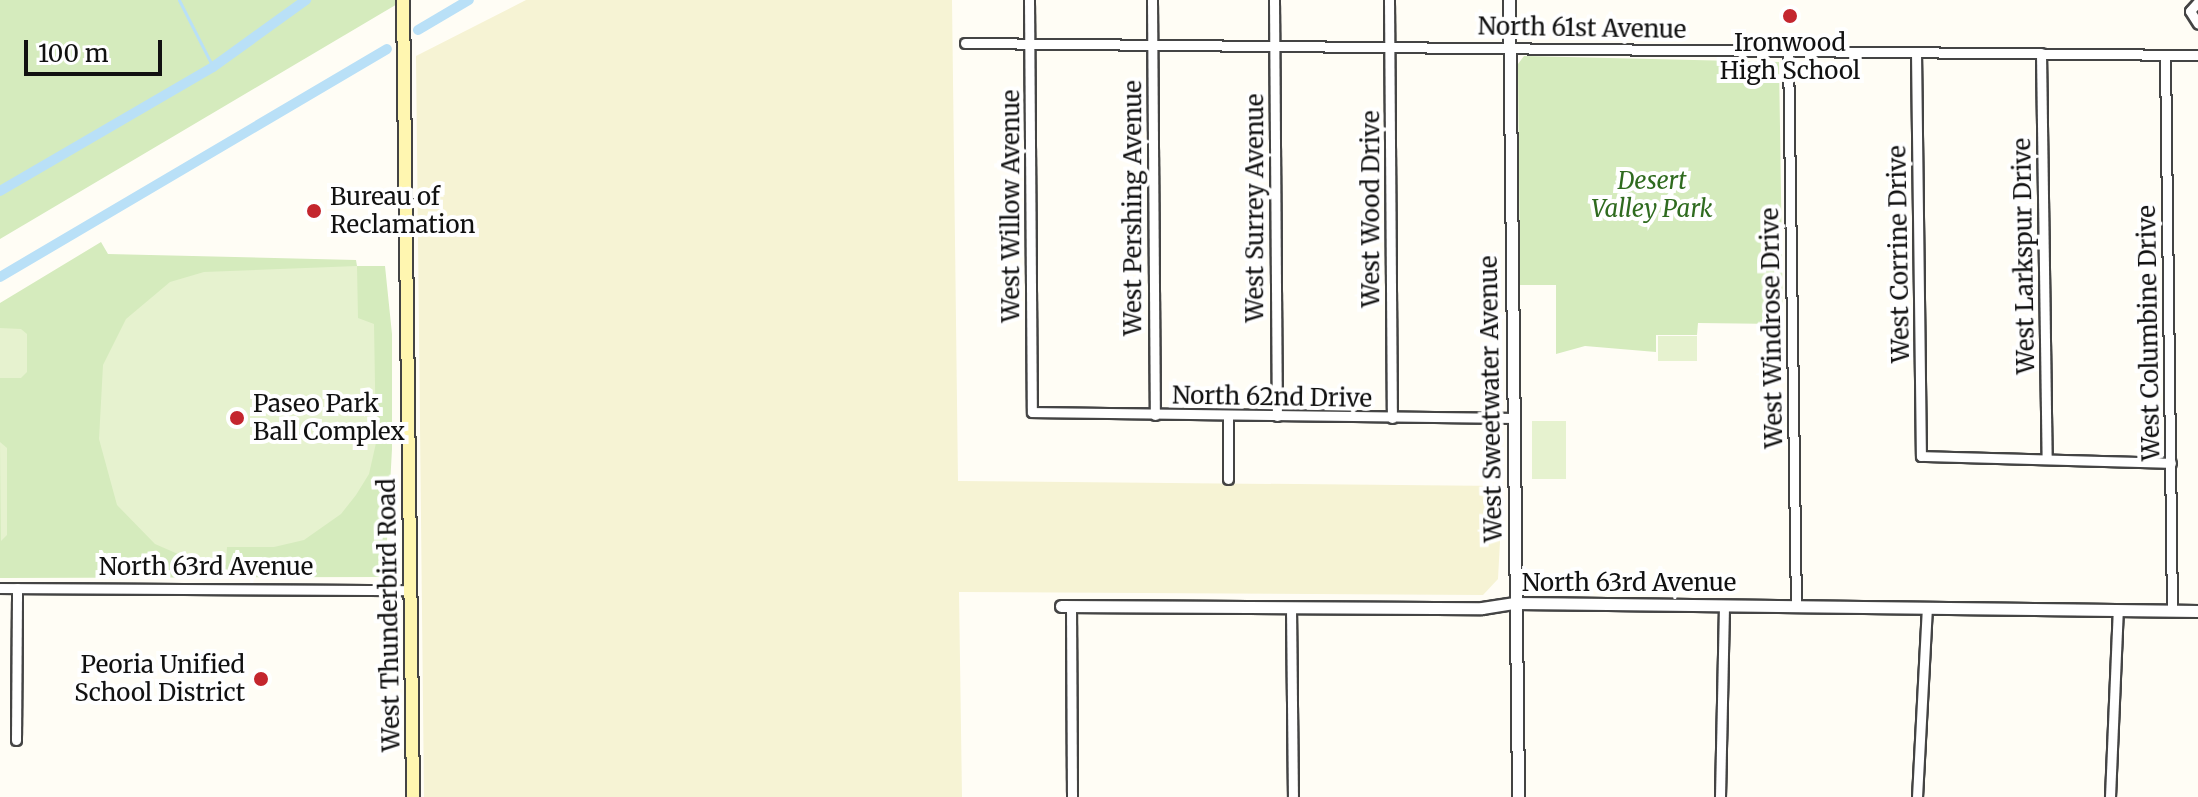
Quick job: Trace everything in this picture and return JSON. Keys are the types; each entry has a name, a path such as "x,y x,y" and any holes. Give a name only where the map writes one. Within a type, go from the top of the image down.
{"main road":[{"name":"West Thunderbird Road","path":"403,0 413,797"}],"street":[{"name":"West Willow Avenue","path":"1029,0 1032,412"},
{"name":"West Pershing Avenue","path":"1152,0 1155,415"},
{"name":"West Surrey Avenue","path":"1274,0 1277,416"},
{"name":"West Wood Drive","path":"1389,0 1392,418"},
{"name":"West Sweetwater Avenue","path":"1509,0 1511,418 1518,797"},
{"path":"2198,2 2190,11 2198,24"},
{"name":"North 61st Avenue","path":"965,43 2198,55"},
{"name":"West Windrose Drive","path":"1788,50 1796,606"},
{"name":"West Corrine Drive","path":"1916,52 1921,456 2047,459"},
{"name":"West Larkspur Drive","path":"2041,53 2047,459"},
{"name":"West Columbine Drive","path":"2165,55 2172,611"},
{"name":"North 62nd Drive","path":"1032,412 1511,418"},
{"path":"1228,416 1228,479"},
{"path":"2047,459 2171,463"},
{"name":"North 63rd Avenue","path":"0,588 411,590"},
{"path":"16,740 17,588"},
{"name":"North 63rd Avenue","path":"1066,606 1482,608 1515,603 2198,611"},
{"path":"1720,797 1724,605"},
{"path":"1066,606 1072,797"},
{"path":"1291,608 1293,797"},
{"path":"1917,797 1927,608"},
{"path":"2110,797 2118,610"}],"shaded area":[{"path":"526,0 952,0 958,481 1503,486 1498,579 1483,595 959,592 962,797 424,797 416,56"}],"green space":[{"path":"0,0 404,0 0,239"},
{"name":"Desert Valley Park","path":"1524,56 1779,62 1783,324 1698,323 1697,335 1656,335 1656,352 1585,346 1556,354 1556,285 1520,285 1518,64"},
{"path":"101,242 108,254 356,260 357,266 385,266 392,334 392,449 385,577 0,578 0,303"},
{"name":"Paseo Park Ball Complex","path":"357,266 358,318 374,324 376,443 369,474 356,495 341,514 304,540 274,547 227,547 226,565 201,564 155,544 117,505 99,439 103,365 126,319 170,282 204,272"},
{"path":"0,328 21,329 27,334 27,372 21,378 0,378"},
{"path":"1658,336 1697,336 1697,361 1658,361"},
{"path":"1532,421 1566,421 1566,479 1532,479"},
{"path":"0,442 7,448 7,535 1,541"}],"waterway":[{"path":"179,0 213,67"},
{"path":"300,0 301,4"},
{"path":"0,191 213,67 306,0"},
{"path":"418,30 469,0"},
{"path":"0,277 387,49"}],"place":[{"name":"Ironwood High School","path":"1790,16"},
{"name":"Bureau of Reclamation","path":"314,211"},
{"name":"Paseo Park Ball Complex","path":"237,418"},
{"name":"Peoria Unified School District","path":"261,679"}]}
